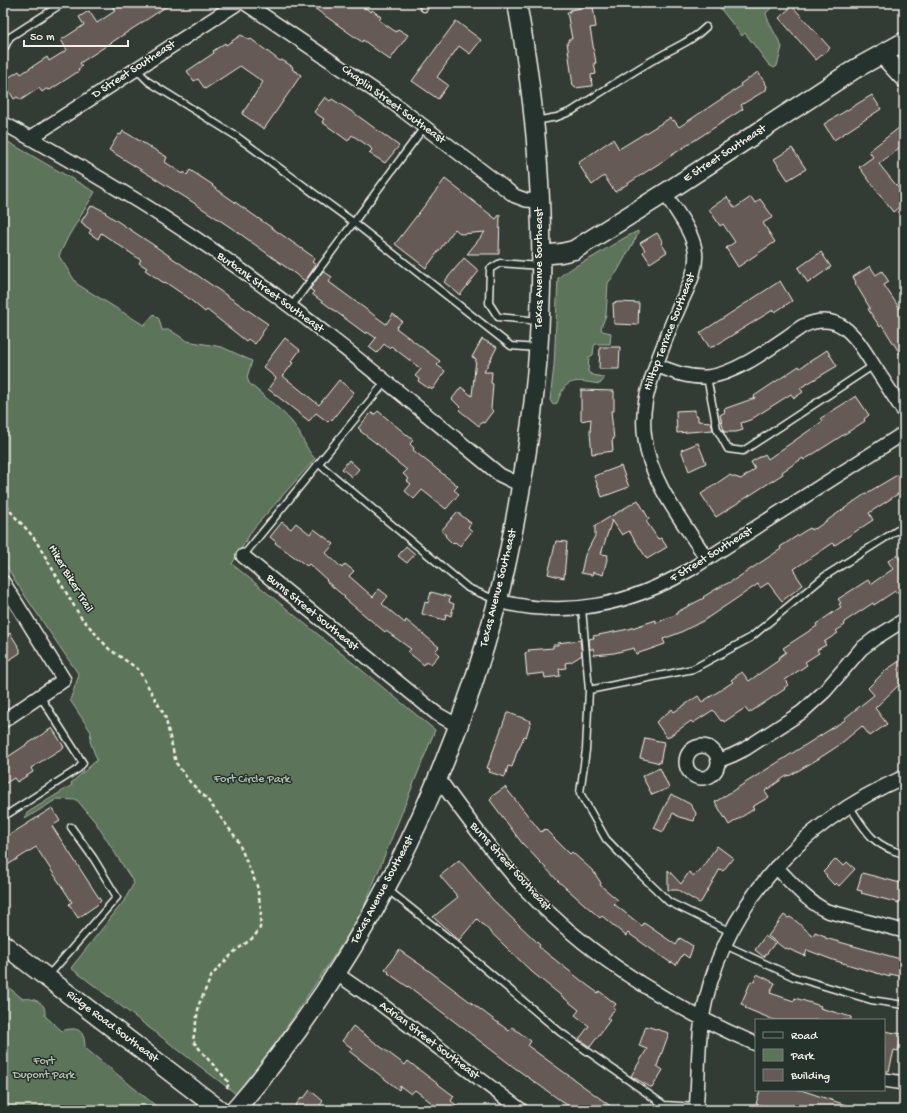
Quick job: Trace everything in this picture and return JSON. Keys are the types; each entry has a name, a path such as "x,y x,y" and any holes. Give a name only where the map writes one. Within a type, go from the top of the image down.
{"main road":[{"name":"Texas Avenue Southeast","path":"235,1110 296,1032 337,974 386,888 438,778 458,726 485,647 498,601 522,485 533,409 540,321 540,201 531,89 517,3"},
{"name":"E Street Southeast","path":"541,260 574,250 665,193 855,68 904,42"},
{"path":"882,54 904,78"},
{"name":"Ridge Road Southeast","path":"3,944 220,1110"}],"street":[{"name":"D Street Southeast","path":"30,138 238,3"},
{"name":"Chaplin Street Southeast","path":"246,3 393,103 515,196 526,200 540,201"},
{"name":"Burbank Street Southeast","path":"3,123 97,176 210,248 386,381 500,475 522,485"},
{"name":"Hilltop Terrace Southeast","path":"665,193 693,240 696,262 692,276 672,322 648,388 643,424 646,446 658,480 707,559"},
{"path":"656,366 681,374 707,377 722,374 738,368 803,326 820,322 831,322 847,329 856,337 904,412"},
{"name":"F Street Southeast","path":"498,601 540,608 582,608 615,602 651,591 671,581 707,559 904,433"},
{"name":"Burns Street Southeast","path":"243,556 437,714 458,726"},
{"path":"3,721 64,680 5,589"},
{"path":"718,761 738,753 802,712 824,691 861,649 904,620"},
{"path":"696,1108 702,1019 710,984 731,932 752,897 776,867 805,839 824,824 872,793 904,777"},
{"name":"Burns Street Southeast","path":"438,778 467,819 526,889 551,914 584,943 621,971 666,1000 702,1019 755,1044"},
{"path":"776,867 803,895 827,911 904,931"},
{"name":"Adrian Street Southeast","path":"337,974 382,1005 521,1110"},
{"path":"885,1080 904,1083"}],"lane":[{"path":"3,51 10,38 63,3"},
{"path":"534,121 557,117 572,111 662,55 680,46 699,34 706,27"},
{"path":"136,69 150,82 236,136 354,222 511,346 538,348"},
{"path":"290,307 425,126"},
{"path":"540,321 498,317 489,303 490,269 500,263 541,260"},
{"path":"707,377 716,428 728,449 742,451 874,365"},
{"path":"243,556 386,381"},
{"path":"319,464 468,588 498,601"},
{"path":"589,690 693,669 750,638 825,576 904,526"},
{"path":"582,608 589,690 586,750 580,793 606,839 669,902 731,932"},
{"path":"3,817 78,769 83,763 40,696"},
{"path":"850,807 867,833 880,844 904,854"},
{"path":"47,978 117,897 94,859 71,827"},
{"path":"386,888 452,941 560,1032 664,1105 696,1108"},
{"path":"725,945 794,977 871,1000 904,1005"}],"path":[{"name":"Hiker Biker Trail","path":"3,499 7,507 29,530 80,616 109,649 138,669 165,716 176,763 190,782 207,799 236,839 257,886 261,910 260,928 254,937 234,952 212,975 199,1004 196,1017 193,1041 227,1080 229,1084 226,1089"},
{"path":"119,1110 130,1110"}],"green space":[{"path":"716,3 777,3 766,13 770,25 782,47 777,66 774,68 769,65 745,33 742,36"},
{"name":"Fort Circle Park","path":"3,139 95,192 68,237 59,256 77,284 144,325 154,314 159,319 162,330 170,330 187,341 222,347 252,361 247,377 249,383 292,422 315,459 253,529 232,564 435,730 360,917 240,1097 71,968 124,901 134,883 96,823 77,800 57,799 25,819 26,814 30,811 72,785 71,783 97,760 90,741 91,732 70,700 79,675 3,561"},
{"path":"638,231 638,234 617,272 608,283 606,315 601,328 602,331 611,333 610,344 596,344 594,346 593,355 589,357 588,372 593,375 603,377 604,379 600,384 576,382 567,385 562,391 557,403 553,405 550,400 554,366 558,278 575,266"},
{"name":"Fort Dupont Park","path":"3,983 23,999 38,1001 44,1008 45,1016 62,1031 73,1029 80,1031 84,1038 85,1048 161,1110 3,1110"}],"building":[{"path":"110,3 172,3 80,63 82,66 78,69 79,71 50,90 46,89 42,92 39,88 21,100 17,97 14,99 3,81 19,71 21,74 47,57 49,61 67,50 61,40 84,25 79,17 89,11 97,23 115,11"},
{"path":"307,3 358,3 371,12 372,10 381,17 379,20 396,32 398,29 408,35 390,60 363,40 362,42"},
{"path":"792,6 830,48 816,60 779,18"},
{"path":"586,7 593,7 596,27 590,28 596,63 594,63 596,74 591,75 592,86 575,88 575,86 573,86 567,42 569,41 568,39 572,39 567,12"},
{"path":"456,21 481,40 470,54 459,46 437,77 448,85 438,99 412,81"},
{"path":"241,35 250,40 251,39 280,61 282,60 293,67 292,69 301,75 264,129 242,114 263,82 240,66 205,89 198,79 194,81 187,71 214,53 213,51 225,43 226,45"},
{"path":"758,72 767,86 766,90 741,105 743,109 615,192 604,176 592,185 578,163 613,139 619,149 670,118 672,121 674,120 679,127 741,86 740,84"},
{"path":"872,95 881,109 834,140 824,124"},
{"path":"325,97 330,101 332,99 354,113 399,146 385,163 369,153 372,150 370,147 352,135 348,141 322,122 324,119 314,112"},
{"path":"904,124 904,144 879,164 904,195 904,203 893,212 859,167 873,157 869,151"},
{"path":"123,131 167,157 165,162 183,174 184,172 187,175 190,170 213,185 212,186 315,258 312,262 316,265 305,281 239,233 188,199 109,150 119,134 121,135"},
{"path":"792,148 806,169 788,180 774,159"},
{"path":"445,179 496,219 500,214 499,254 467,254 485,232 461,234 455,229 426,268 395,244"},
{"path":"727,197 735,208 751,197 755,203 760,199 773,217 763,223 775,242 738,267 726,248 735,242 723,224 720,226 709,209"},
{"path":"91,206 106,212 105,213 268,324 255,344 248,339 246,341 207,310 205,312 187,297 145,270 147,268 139,263 141,260 101,233 98,239 89,233 91,230 81,222"},
{"path":"657,233 667,252 650,263 643,252 645,250 640,243"},
{"path":"821,252 831,267 808,283 798,268"},
{"path":"464,258 479,271 460,295 444,282"},
{"path":"870,266 876,275 882,271 889,282 884,285 904,315 904,360 882,325 880,327 868,309 870,308 855,283 856,282 853,277"},
{"path":"323,271 332,277 329,282 386,324 393,314 402,321 396,328 440,361 437,365 445,371 433,389 428,388 418,381 419,379 415,376 421,369 391,346 389,348 384,344 377,353 369,347 376,338 367,332 366,334 312,294 314,292 310,289"},
{"path":"780,281 792,301 775,312 773,310 710,348 700,333"},
{"path":"613,303 639,303 638,325 614,324"},
{"path":"285,338 300,350 291,362 293,363 283,376 319,405 339,380 354,392 331,421 330,420 328,422 316,413 309,421 268,389 276,378 263,367"},
{"path":"482,339 497,347 484,372 492,372 491,383 493,384 491,409 493,411 484,423 482,422 479,426 459,410 461,408 452,399 461,387 472,396 476,359 472,357"},
{"path":"600,347 620,347 619,369 599,369"},
{"path":"827,350 837,366 800,388 803,392 794,398 791,394 750,420 741,423 743,430 736,432 724,432 720,415 725,412 724,409 755,398 754,396 799,366 800,368"},
{"path":"581,390 614,391 614,411 611,411 614,439 612,440 613,451 592,454 590,433 591,419 581,421"},
{"path":"856,396 869,415 864,419 865,421 804,460 803,458 782,472 783,474 716,517 701,494 729,475 741,479 755,469 751,462 765,454 768,459 823,421 821,418"},
{"path":"695,410 695,415 698,416 698,421 711,422 713,430 677,433 676,411"},
{"path":"378,411 413,440 410,444 414,448 413,450 458,486 454,490 459,494 446,509 422,490 414,499 405,491 411,484 407,481 409,479 403,474 407,470 387,454 385,450 360,431 361,430 358,428 371,413 375,414"},
{"path":"698,443 706,463 689,471 681,450"},
{"path":"349,460 359,469 352,477 342,469"},
{"path":"621,466 629,487 602,497 594,476"},
{"path":"904,471 904,490 869,513 873,520 835,545 833,543 794,569 803,585 782,601 768,583 760,588 758,584 703,621 663,639 665,644 636,654 634,648 614,653 594,655 593,648 590,650 589,639 594,638 593,636 629,629 656,620 656,623 677,614 677,612 734,580 781,549 780,547 803,532 810,528 811,530 814,528 815,529 865,494"},
{"path":"638,500 649,519 646,521 658,539 661,538 667,547 647,559 629,531 622,535 612,520 601,554 608,555 603,575 593,572 592,575 581,573 585,555 595,536 595,526"},
{"path":"457,512 471,523 468,527 472,531 460,546 455,542 453,544 441,531"},
{"path":"282,522 291,529 296,523 310,534 314,529 334,544 326,553 342,568 345,564 354,571 349,576 373,597 379,589 388,596 382,604 405,623 406,620 439,647 435,651 439,655 431,664 427,661 424,665 408,652 411,649 386,631 385,632 344,598 345,597 309,564 307,566 275,543 276,542 270,537"},
{"path":"556,541 567,542 564,578 548,574"},
{"path":"406,546 415,554 407,563 398,556"},
{"path":"897,555 902,563 904,562 904,588 896,593 895,591 874,605 873,603 844,622 845,625 836,631 838,633 824,642 826,645 817,650 819,653 805,662 807,665 785,680 788,685 784,688 785,689 749,713 745,708 724,722 723,720 721,721 713,710 693,723 691,721 667,738 656,722 672,709 674,712 698,696 702,702 733,682 731,680 742,672 749,681 779,660 778,658 786,652 783,648 817,626 816,624 841,607 839,604 841,603 838,599 868,580 871,584 893,569 888,561"},
{"path":"431,592 450,597 449,602 454,604 451,616 446,614 445,620 422,614 425,602 428,603"},
{"path":"10,633 20,649 20,653 3,664 3,638"},
{"path":"580,640 582,655 571,662 565,663 566,668 559,669 560,676 545,678 544,673 527,675 525,653 529,652 528,650 553,648 553,645 558,645 558,643"},
{"path":"904,658 904,680 875,708 887,724 870,736 862,726 838,746 789,776 788,775 765,791 769,797 752,807 754,809 729,825 715,802 845,720 845,718 874,695 868,688 886,670"},
{"path":"507,713 531,721 526,737 524,736 512,767 508,766 505,777 489,772 490,769 487,768"},
{"path":"52,728 64,747 31,768 33,772 17,782 14,778 3,785 3,760"},
{"path":"645,738 664,742 660,763 640,758"},
{"path":"660,768 669,788 652,795 642,776"},
{"path":"505,787 541,832 545,829 570,854 572,852 593,871 601,883 600,885 618,900 614,904 642,926 644,923 676,945 680,938 693,946 689,958 683,954 676,965 672,962 671,963 628,933 626,936 602,916 600,918 558,881 522,843 490,800 492,798 491,797"},
{"path":"671,794 690,804 696,813 694,821 679,817 673,813 663,832 654,828"},
{"path":"52,808 60,821 52,826 101,901 78,918 69,904 72,902 36,847 3,868 3,839"},
{"path":"717,846 733,858 723,871 720,869 701,902 699,903 678,890 668,890 668,870 681,884 689,872 694,876 701,869"},
{"path":"836,859 843,866 847,862 855,869 839,886 836,883 834,885 823,872"},
{"path":"459,860 493,900 540,945 539,947 587,985 598,993 599,991 616,1004 613,1008 615,1009 607,1018 610,1020 590,1047 579,1039 589,1026 575,1015 579,1010 532,972 477,919 459,940 433,917 458,897 440,876"},
{"path":"862,873 904,884 904,902 899,901 899,903 861,893 862,891 857,890"},
{"path":"784,915 796,921 813,936 815,932 825,936 825,938 904,960 904,977 890,974 890,977 833,960 807,950 805,956 786,948 785,949 768,936"},
{"path":"765,936 775,943 764,957 755,950"},
{"path":"399,950 509,1031 512,1027 531,1041 528,1046 616,1110 574,1110 515,1068 408,986 388,973 389,972 385,969"},
{"path":"757,974 775,983 770,993 794,1001 795,998 821,1006 820,1008 851,1017 851,1019 772,1019 745,1008 746,1006 741,1004 751,981 754,982"},
{"path":"353,1026 405,1065 408,1061 454,1096 451,1101 463,1110 441,1110 415,1090 411,1094 400,1086 399,1090 349,1051 352,1048 342,1041"},
{"path":"646,1026 669,1033 657,1066 663,1070 652,1088 631,1076 647,1049 639,1046"},
{"path":"885,1031 902,1034 898,1051 894,1050 889,1071 885,1071"},
{"path":"310,1090 323,1101 318,1108 321,1110 292,1110 302,1097 304,1098"},
{"path":"760,1091 804,1091 852,1107 851,1110 765,1110 766,1106 756,1104"}]}
